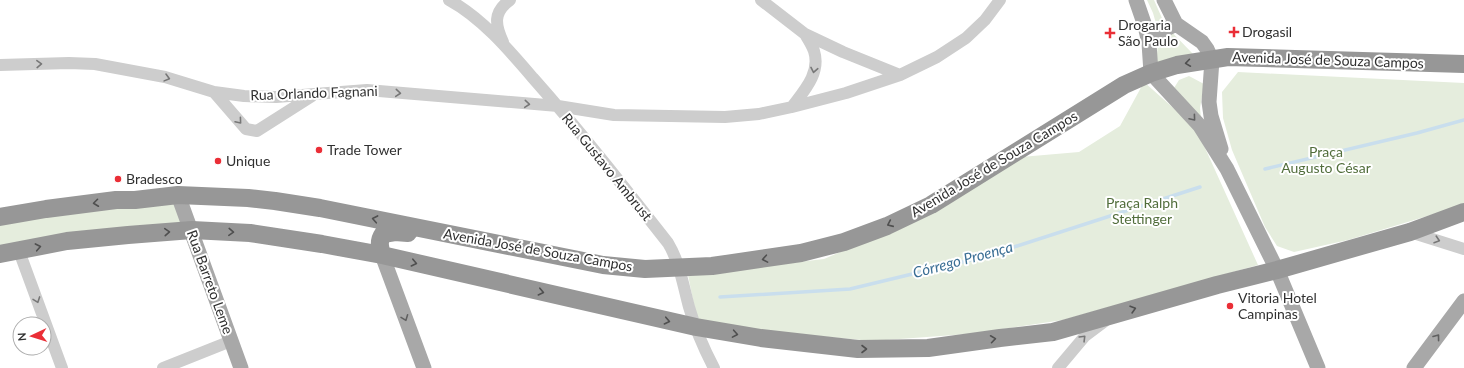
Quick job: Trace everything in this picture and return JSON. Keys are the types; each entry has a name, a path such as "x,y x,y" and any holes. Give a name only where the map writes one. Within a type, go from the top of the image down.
{"highway":[{"name":"Avenida José de Souza Campos","path":"0,217 46,209 116,200 135,200 178,195 220,196 276,201 320,208 603,265 645,269 679,268 751,261 801,253 844,242 887,226 937,201 1124,85 1151,73 1177,65 1228,57 1464,64"},
{"path":"0,254 66,241 128,235 192,230 250,233 322,244 382,256 696,327 761,338 858,349 928,348 1053,332 1410,232 1464,212"},
{"path":"382,256 379,244 380,238 383,234 389,232 440,238 476,239"}],"main road":[{"path":"1136,0 1147,33 1151,56 1151,73 1190,113 1227,169 1277,270 1318,368"},
{"path":"1164,0 1176,24 1202,42 1208,49 1212,60 1209,102 1211,116 1227,169"},
{"path":"1147,33 1165,30 1176,24"},
{"name":"Rua Barreto Leme","path":"178,195 241,368"},
{"path":"382,256 424,368"},
{"path":"1414,368 1464,300"}],"street":[{"name":"Rua Gustavo Ambrust","path":"449,0 480,22 506,48 558,106 668,242 675,255 696,327 714,368"},
{"path":"506,48 498,30 496,20 500,11 510,0"},
{"path":"761,0 788,19 805,34 843,52 900,75"},
{"path":"778,0 788,19"},
{"name":"Rua Orlando Fagnani","path":"0,65 69,63 95,64 165,77 214,92 244,96 276,97 367,90 558,106 614,115 725,117 759,114 792,107 846,93 900,75 937,57 966,38 985,20 1000,0"},
{"path":"792,107 805,90 813,76 815,63 814,51 805,34"},
{"path":"214,92 243,126 251,131 257,131 317,93"},
{"path":"1410,232 1464,249"},
{"path":"19,251 62,368"},
{"path":"1058,368 1085,336 1114,314"},
{"path":"163,368 231,341"}],"green space":[{"path":"1147,0 1154,0 1165,25 1193,54 1156,63 1159,34 1153,13"},
{"name":"Praça Augusto César","path":"1238,72 1464,83 1464,205 1348,240 1294,252 1277,246 1265,227 1232,150 1223,118 1222,92"},
{"path":"1189,76 1204,84 1200,108 1201,118 1174,88 1179,80"},
{"name":"Praça Ralph Stettinger","path":"1144,82 1196,128 1258,265 1063,320 968,334 872,341 764,331 697,320 688,275 824,259 926,215 1021,157 1079,152 1120,126"},
{"path":"176,200 184,225 0,249 0,222"}],"waterway":[{"name":"Córrego Proença","path":"1265,169 1417,133 1464,120"},
{"name":"Córrego Proença","path":"720,297 850,289 983,257 1200,187"}],"place":[{"name":"Drogasil","path":"1234,32"},
{"name":"Drogaria São Paulo","path":"1110,33"},
{"name":"Trade Tower","path":"319,150"},
{"name":"Unique","path":"218,161"},
{"name":"Bradesco","path":"118,179"},
{"name":"Vitoria Hotel Campinas","path":"1230,306"}]}
